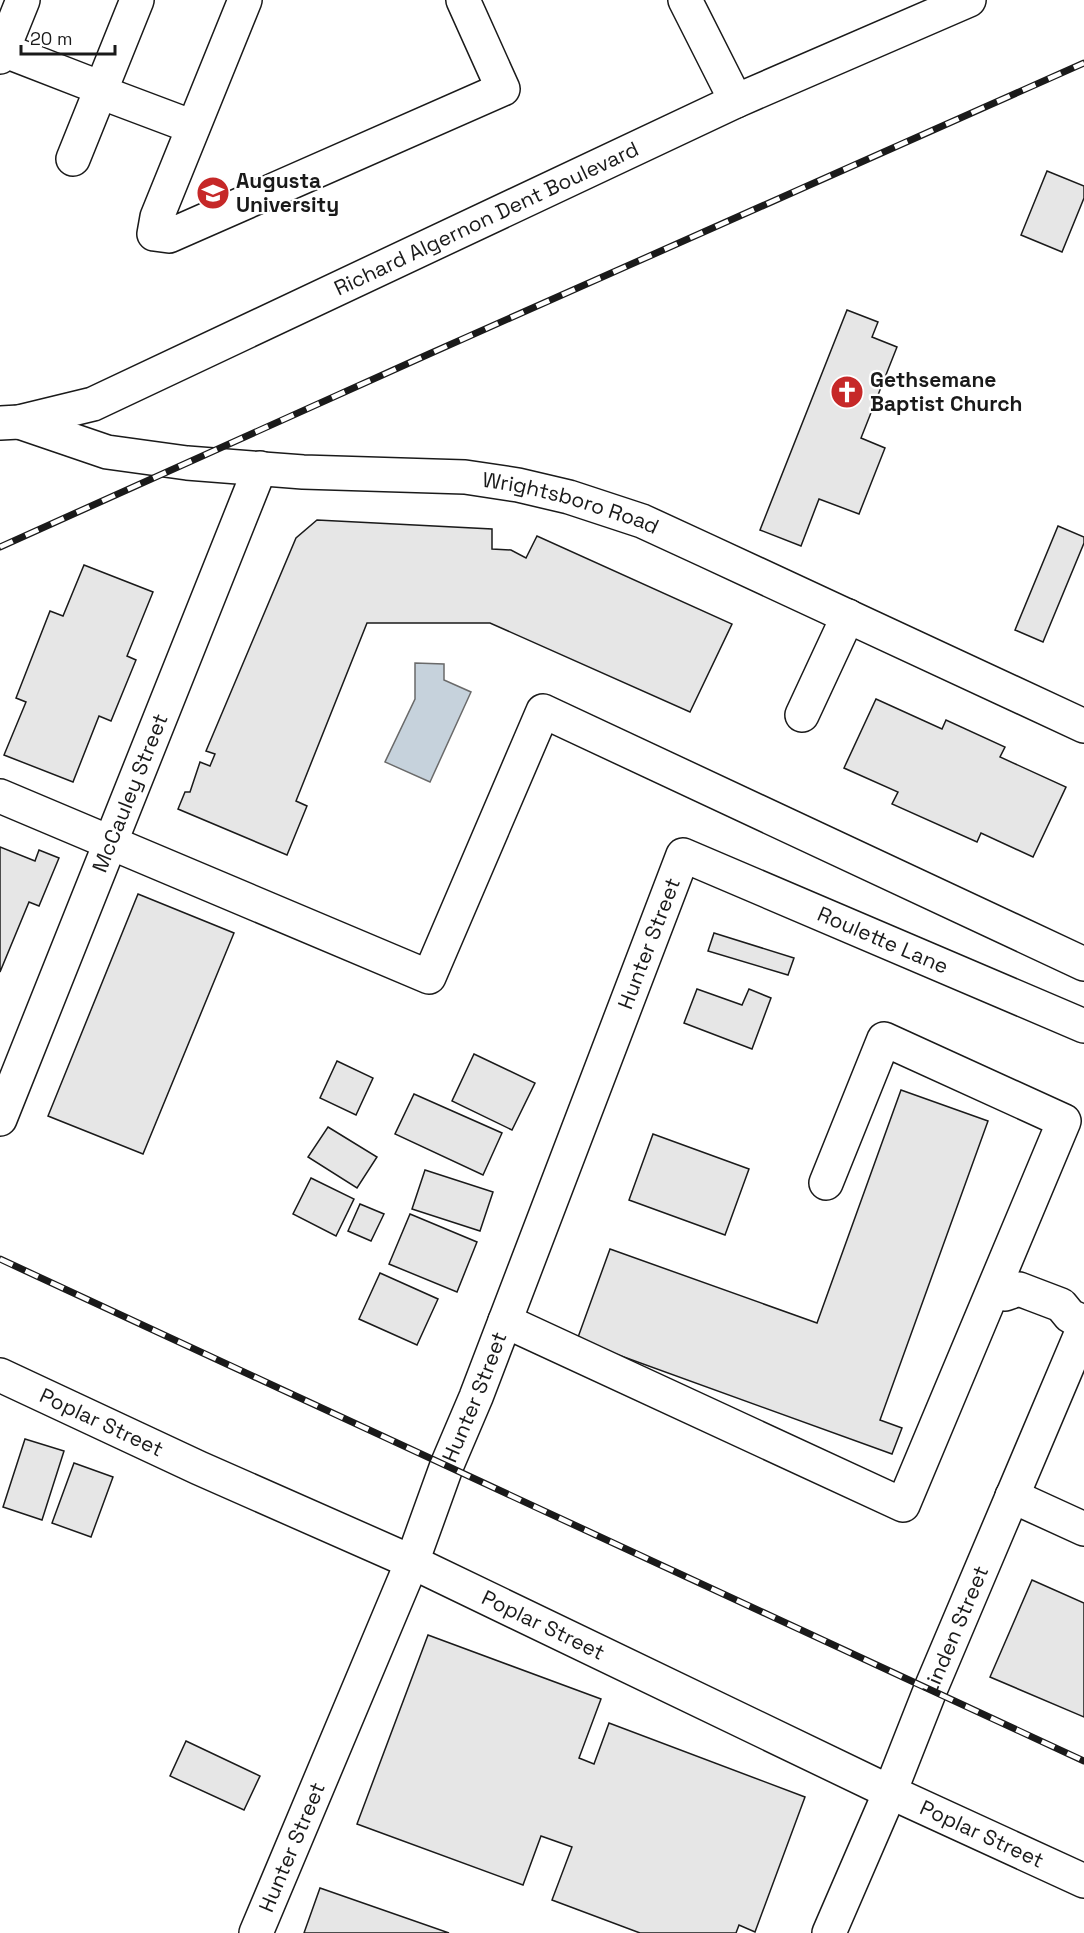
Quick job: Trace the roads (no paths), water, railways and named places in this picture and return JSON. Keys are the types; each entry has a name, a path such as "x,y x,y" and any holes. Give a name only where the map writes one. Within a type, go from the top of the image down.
{"street":[{"path":"23,0 1,59 197,118"},
{"path":"73,159 137,0"},
{"path":"245,0 153,234 169,236 503,89 463,0"},
{"path":"685,0 736,101"},
{"name":"Richard Algernon Dent Boulevard","path":"10,422 93,404 736,101 969,0"},
{"name":"Wrightsboro Road","path":"10,422 107,452 187,464 303,472 465,477 518,485 569,497 642,521 1084,726"},
{"name":"McCauley Street","path":"0,1119 260,468"},
{"path":"802,715 848,616"},
{"path":"0,796 429,977 543,711 1084,964"},
{"name":"Roulette Lane","path":"683,855 1084,1026"},
{"name":"Hunter Street","path":"256,1933 412,1562 447,1465 476,1397 683,855"},
{"path":"505,1321 903,1505 999,1292 1064,1121 884,1039 826,1183"},
{"path":"999,1292 1013,1305 1056,1321 1079,1322"},
{"name":"Linden Street","path":"829,1933 890,1792 1012,1496 1079,1322"},
{"name":"Poplar Street","path":"0,1375 199,1468 412,1562 890,1792 1084,1881"},
{"path":"1012,1496 1084,1529"}],"railway":[{"path":"0,547 1084,63"},
{"path":"0,1259 1084,1761"}],"place":[{"name":"Augusta University","path":"213,193"},
{"name":"Gethsemane Baptist Church","path":"847,392"}]}
